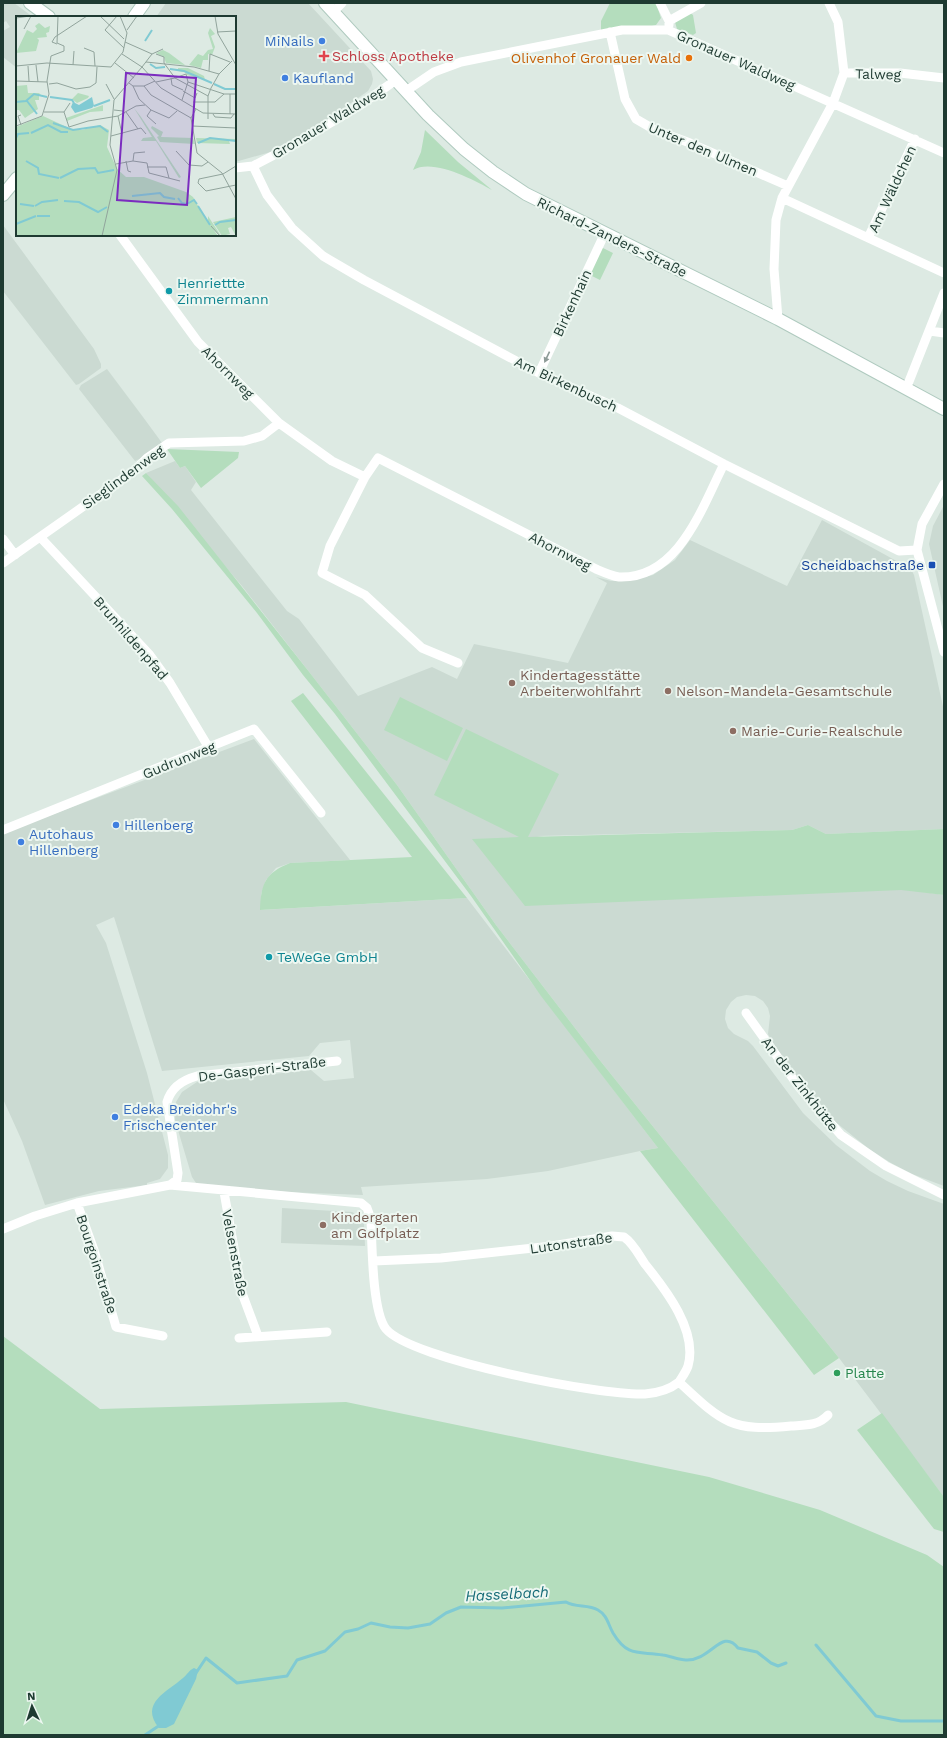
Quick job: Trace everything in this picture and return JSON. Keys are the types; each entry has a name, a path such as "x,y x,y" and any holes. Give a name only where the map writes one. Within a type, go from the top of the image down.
{"street":[{"path":"30,3 48,16"},
{"path":"135,16 144,3"},
{"path":"329,8 342,3"},
{"path":"660,3 669,20 668,30"},
{"path":"669,20 701,3"},
{"path":"829,3 838,22 844,73"},
{"name":"Richard-Zanders-Straße","path":"329,8 406,91 464,149 493,172 526,194 778,320 944,409"},
{"name":"Gronauer Waldweg","path":"406,91 434,72 461,62 622,30 668,30 944,153"},
{"name":"Unter den Ulmen","path":"610,32 625,99 636,119 655,130 690,143 788,186"},
{"name":"Talweg","path":"778,320 774,246 776,220 782,198 833,103 844,73 900,73 944,78"},
{"name":"Gronauer Waldweg","path":"236,168 253,166 297,143 358,106 396,80"},
{"name":"Am Wäldchen","path":"868,238 915,139"},
{"name":"Am Birkenbusch","path":"253,166 267,195 292,228 323,256 364,280 539,372 618,408 724,464 899,551 917,550"},
{"path":"3,195 16,179"},
{"name":"Am Wäldchen","path":"782,198 944,272"},
{"name":"Birkenhain","path":"539,372 605,233"},
{"name":"Ahornweg","path":"121,236 198,342 279,423 332,460 365,477"},
{"path":"906,389 944,293"},
{"path":"930,331 944,334"},
{"name":"Sieglindenweg","path":"3,563 41,538 121,478 135,470 147,458 169,443 244,441 262,436 279,423"},
{"name":"Ahornweg","path":"458,663 422,648 365,595 322,573 330,546 365,477 378,458 596,570 618,577 635,575 651,570 675,553 682,545 724,464"},
{"path":"944,484 922,524 917,550 944,652"},
{"name":"Brunhildenpfad","path":"41,538 148,654 170,683 209,748"},
{"path":"3,539 15,555"},
{"name":"Gudrunweg","path":"3,830 254,729 321,813"},
{"name":"An der Zinkhütte","path":"746,1013 799,1087 841,1135 886,1166 944,1196"},
{"name":"De-Gasperi-Straße","path":"170,1185 177,1180 178,1173 167,1102 169,1095 179,1084 196,1076 337,1061"},
{"path":"3,1229 35,1216 77,1203 170,1185 224,1192 361,1203 367,1208 370,1215 377,1301 382,1320 385,1328 392,1335 409,1345 481,1367 543,1381 614,1391 638,1394 656,1393 666,1390 679,1382 720,1418 740,1426 766,1429 816,1424 828,1415"},
{"name":"Velsenstraße","path":"224,1192 242,1293 258,1336"},
{"name":"Bourgoinstraße","path":"77,1203 94,1250 116,1327 163,1336"},
{"name":"Lutonstraße","path":"374,1261 441,1258 552,1246 616,1236 624,1237 666,1290 678,1312 687,1334 689,1364 679,1382"},
{"path":"239,1338 327,1332"}],"shaded area":[{"path":"3,3 14,3 32,16 16,16 16,67 3,57 3,31 10,27 6,21 3,23"},
{"path":"166,3 308,3 371,71 373,79 372,84 368,91 311,131 274,151 236,162 236,16 157,16"},
{"path":"3,225 94,349 101,364 101,368 79,384 76,385 3,291"},
{"path":"107,369 165,447 135,461 79,389 81,385"},
{"path":"175,461 180,468 185,466 196,482 191,490 287,611 299,619 358,696 432,667 457,679 474,644 568,663 607,583 596,577 611,581 628,581 653,575 675,560 690,540 787,586 822,520 911,569 914,575 944,711 944,829 826,834 808,825 792,830 537,836 944,895 944,1186 912,1174 891,1163 869,1149 833,1120 803,1085 772,1042 768,1034 770,1016 768,1008 763,1001 755,996 746,995 737,997 731,1002 726,1010 725,1019 728,1028 734,1034 748,1041 753,1046 803,1113 836,1145 870,1171 887,1181 908,1191 944,1204 944,1497 839,1358 598,1058 496,925 397,785 310,673 242,586 146,473"},
{"path":"944,505 944,611 929,544 933,526"},
{"path":"254,739 350,860 290,863 276,868 266,880 261,894 261,910 467,898 658,1148 548,1171 487,1179 361,1187 363,1195 207,1189 196,1183 192,1177 175,1120 176,1102 182,1092 197,1082 311,1070 324,1081 354,1078 350,1040 320,1043 309,1056 162,1071 114,917 96,925 106,943 147,1073 168,1155 168,1168 160,1179 147,1183 147,1185 99,1191 45,1205 22,1141 3,1099 3,833"},
{"name":"Kindergarten am Golfplatz","path":"282,1208 352,1212 358,1215 364,1224 365,1246 281,1243"}],"green space":[{"path":"610,3 656,3 661,18 656,25 652,26 601,31 601,21"},
{"path":"690,13 693,15 696,33 693,35 677,29 675,22"},
{"path":"425,130 458,162 492,190 464,176 442,168 421,167 413,170 421,152"},
{"path":"601,247 613,253 600,280 588,274"},
{"path":"167,449 239,452 238,458 201,488 185,466 180,468"},
{"path":"146,473 178,506 310,673 397,785 496,925 598,1058 839,1358 814,1375 640,1151 658,1148 541,996 471,896 335,714 303,675 257,613 172,509 142,476"},
{"path":"303,693 467,898 260,910 263,886 266,880 275,871 290,863 412,857 291,701"},
{"path":"400,697 463,728 447,761 384,730"},
{"path":"466,729 559,774 528,837 792,830 808,825 826,834 944,829 944,895 901,890 525,906 472,839 519,837 434,795"},
{"path":"3,1336 100,1409 346,1402 709,1477 820,1510 927,1555 944,1567 944,1735 3,1735"},
{"path":"882,1413 944,1497 944,1532 934,1529 857,1430"}],"water":[{"path":"194,1668 198,1670 196,1679 174,1724 166,1728 159,1728 152,1712 154,1705 163,1693"}],"waterway":[{"name":"Hasselbach","path":"196,1673 206,1658 237,1683 287,1676 297,1660 325,1651 345,1632 358,1629 371,1623 390,1627 408,1628 430,1624 446,1613 461,1607 502,1608 566,1602 574,1605 594,1608 601,1612 618,1641 629,1650 635,1652 663,1655 686,1660 695,1659 727,1641 738,1648 757,1652 771,1663 778,1666 786,1663"},
{"name":"Hasselbach","path":"816,1645 876,1716 901,1721 944,1721"},
{"name":"Hasselbach","path":"145,1735 160,1725"}],"place":[{"name":"MiNails","path":"322,41"},
{"name":"Schloss Apotheke","path":"324,56"},
{"name":"Olivenhof Gronauer Wald","path":"689,58"},
{"name":"Kaufland","path":"285,78"},
{"name":"Henriettte Zimmermann","path":"169,291"},
{"name":"Scheidbachstraße","path":"932,565"},
{"name":"Kindertagesstätte Arbeiterwohlfahrt","path":"512,683"},
{"name":"Nelson-Mandela-Gesamtschule","path":"668,691"},
{"name":"Marie-Curie-Realschule","path":"733,731"},
{"name":"Hillenberg","path":"116,825"},
{"name":"Autohaus Hillenberg","path":"21,842"},
{"name":"TeWeGe GmbH","path":"269,957"},
{"name":"Edeka Breidohr's Frischecenter","path":"115,1117"},
{"name":"Kindergarten am Golfplatz","path":"323,1225"},
{"name":"Platte","path":"837,1373"}]}
